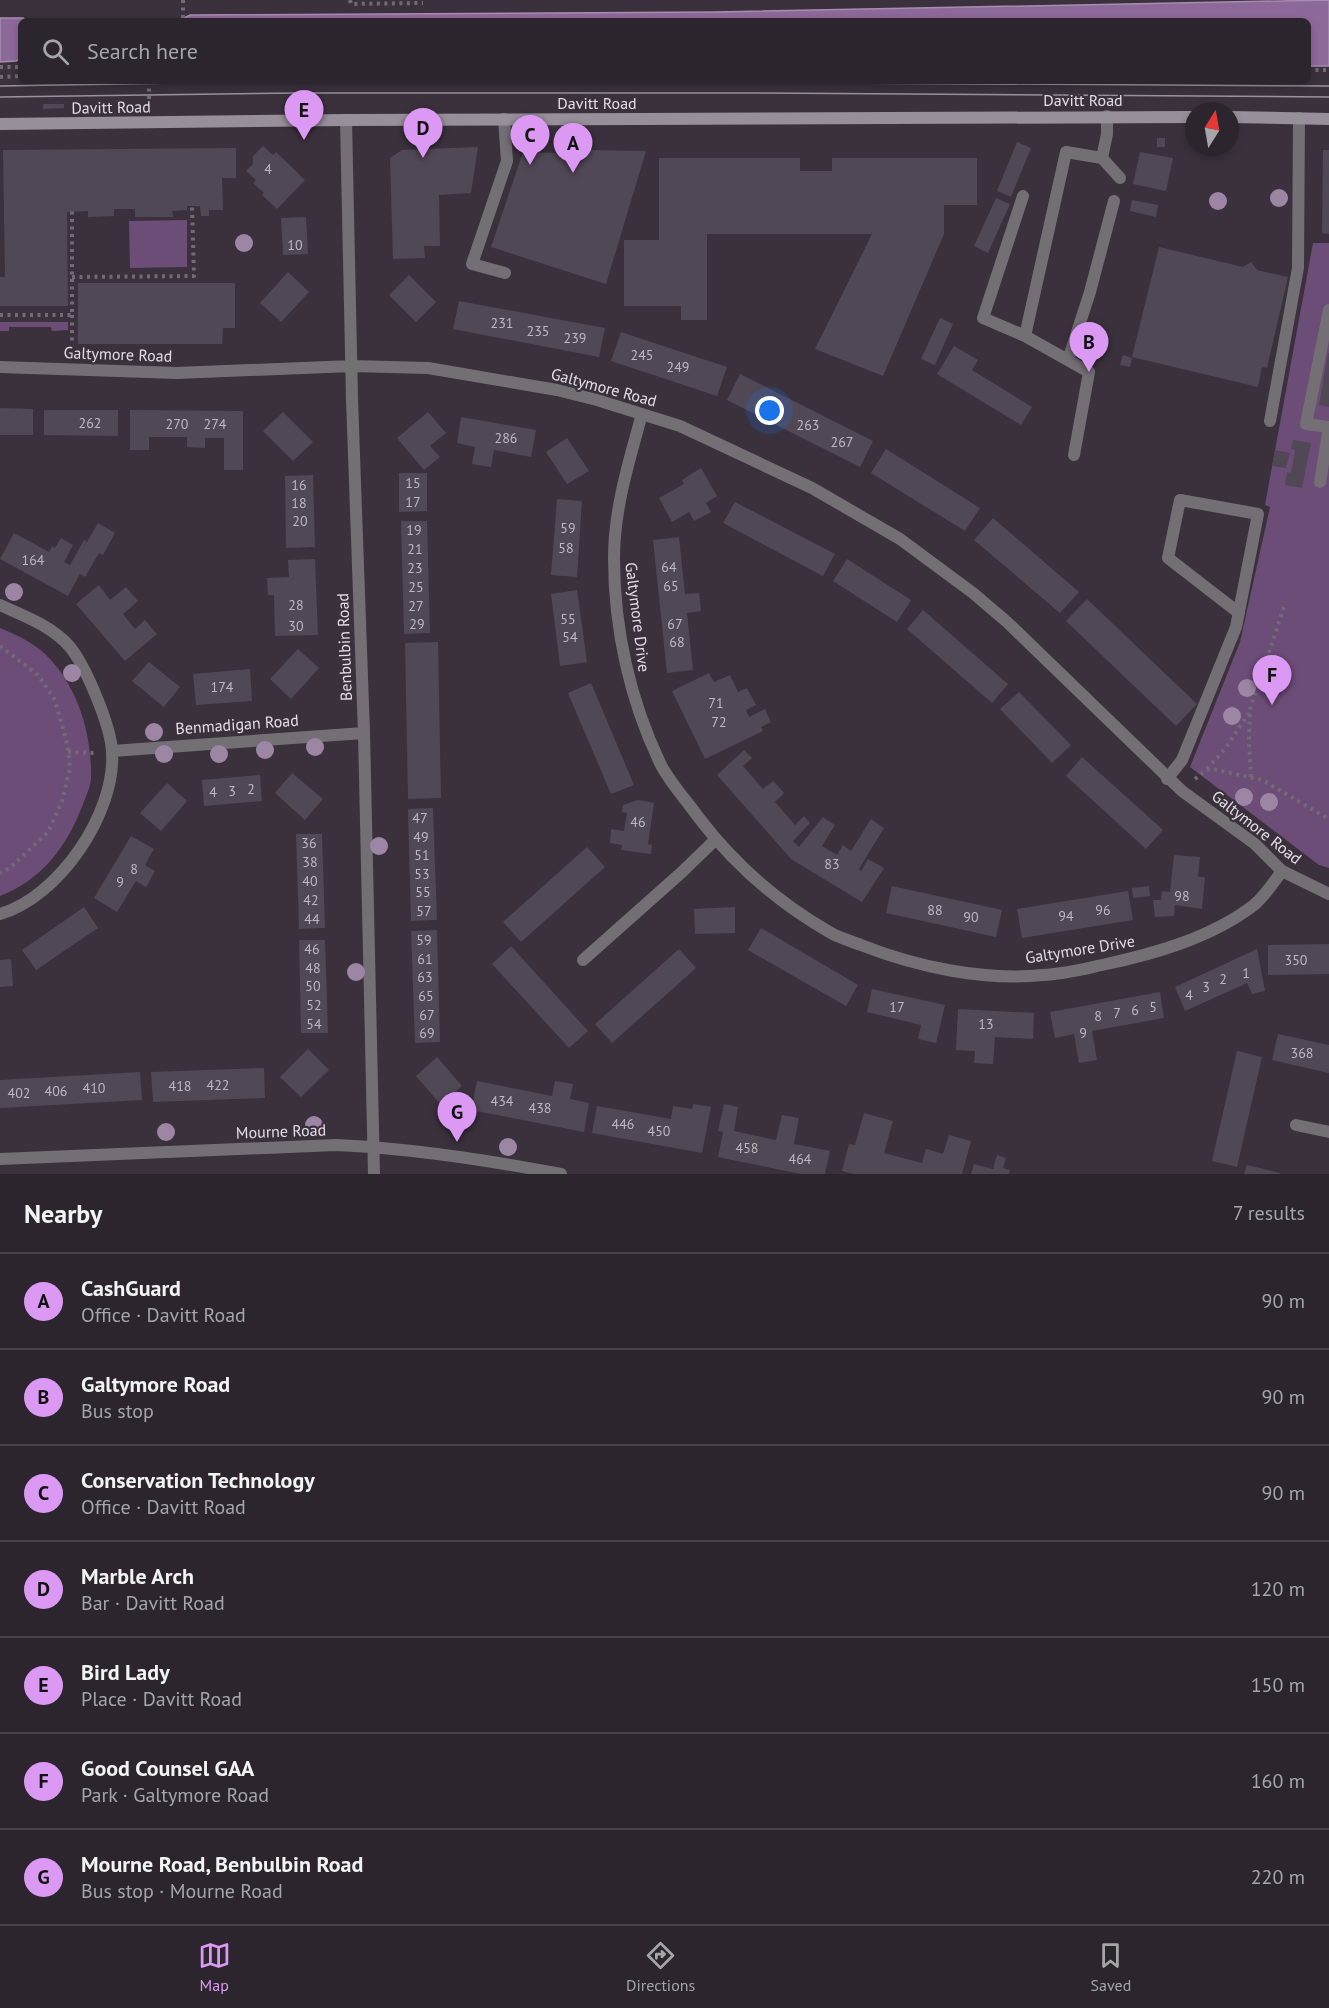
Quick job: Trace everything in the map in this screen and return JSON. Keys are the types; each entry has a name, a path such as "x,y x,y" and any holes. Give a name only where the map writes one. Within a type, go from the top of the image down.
{"main road":[{"name":"Davitt Road","path":"0,124 504,119 1185,117"},
{"path":"1239,117 1329,119"}],"street":[{"path":"1102,158 1107,134 1107,116"},
{"path":"1270,421 1298,268 1299,118"},
{"path":"504,119 507,161 472,264 505,273"},
{"name":"Benbulbin Road","path":"346,120 374,1174"},
{"path":"1025,336 1066,152 1102,158 1120,178"},
{"path":"1023,196 983,318 1025,336 1089,372 1074,455"},
{"path":"1068,360 1090,291 1114,201"},
{"path":"1320,482 1329,427 1306,424 1329,310"},
{"name":"Galtymore Road","path":"0,367 177,373 352,366 428,368 557,390 642,414 701,436 812,488 900,539 973,593 1006,622 1167,779 1255,844 1282,871 1329,894"},
{"name":"Galtymore Drive","path":"642,414 616,522 614,556 622,649 640,717 663,768 716,840 749,873 784,901 832,934 888,956 958,972 1006,976 1043,975 1142,957 1197,937 1255,904 1282,871"},
{"path":"1167,779 1182,760 1236,627 1239,613 1258,514 1180,500 1167,558 1239,613"},
{"path":"0,605 50,630 70,647 87,675 108,732 112,751 105,797 91,832 72,861 48,887 16,909 0,914"},
{"name":"Benmadigan Road","path":"112,751 364,733"},
{"path":"583,960 716,840"},
{"path":"1296,1125 1329,1132"},
{"name":"Mourne Road","path":"0,1159 336,1145 373,1146 452,1155 561,1174"}],"path":[{"path":"183,0 183,18"},
{"path":"350,0 351,4 423,3"},
{"path":"0,67 18,67"},
{"path":"1311,70 1329,70"},
{"path":"0,77 18,76"},
{"path":"72,277 194,276 192,206"},
{"path":"72,211 72,351"},
{"path":"0,315 72,315"},
{"path":"1182,791 1225,749 1250,711 1286,604"},
{"path":"0,646 38,675 56,700 70,769 62,801 48,832 10,868 0,873"},
{"path":"1250,711 1251,777"},
{"path":"95,764 96,743"},
{"path":"68,752 95,753"},
{"path":"1206,770 1262,780 1329,819"}],"shaded area":[{"path":"1329,0 1329,66 1311,66 1311,18 184,18 190,15 716,12"},
{"path":"0,18 18,18 18,60 0,62"},
{"path":"187,220 187,267 130,268 129,221"},
{"path":"1313,243 1329,243 1329,868 1319,865 1190,767 1240,642 1270,507 1265,505"},
{"path":"0,322 68,322 68,330 52,331 51,327 9,327 9,331 0,331"},
{"path":"0,628 37,647 58,668 67,682 86,728 91,778 77,819 52,859 29,881 0,896"}],"building":[{"path":"43,104 64,104 64,108 43,109"},
{"path":"1157,138 1165,138 1165,147 1157,147"},
{"path":"1017,142 1031,148 1011,197 997,191"},
{"path":"263,146 273,155 276,152 305,180 277,209 262,195 264,193 253,183 256,180 246,171 253,164 253,156"},
{"path":"478,147 471,193 439,195 440,246 424,246 425,258 393,259 390,158 402,150"},
{"path":"236,148 236,178 222,178 223,210 209,210 209,216 201,216 200,206 187,206 187,210 172,211 173,217 135,217 135,209 114,209 114,216 88,217 88,211 67,212 68,306 0,306 0,277 5,277 3,150"},
{"path":"587,150 646,151 606,284 491,247 523,152 555,153 583,161"},
{"path":"1323,150 1329,150 1329,234 1322,233"},
{"path":"1140,152 1173,158 1166,191 1133,184"},
{"path":"659,158 800,158 800,171 832,171 832,158 977,158 977,205 944,205 944,234 883,376 815,349 872,234 707,234 707,320 681,320 681,306 624,306 624,240 659,240"},
{"path":"996,198 1010,204 988,253 974,246"},
{"path":"1132,200 1158,205 1156,217 1130,211"},
{"path":"306,217 308,254 283,255 281,218"},
{"path":"1159,247 1243,267 1251,262 1257,270 1288,277 1267,368 1262,367 1258,387 1132,357"},
{"path":"288,272 309,292 281,322 260,303"},
{"path":"409,275 436,302 416,322 389,295"},
{"path":"78,283 235,283 235,328 223,328 222,344 78,344"},
{"path":"459,301 605,328 599,357 453,329"},
{"path":"940,318 953,324 935,365 921,359"},
{"path":"621,332 727,367 717,396 611,361"},
{"path":"954,346 978,360 972,370 1032,407 1021,425 937,374"},
{"path":"1329,353 1329,407 1319,405"},
{"path":"1123,355 1132,358 1130,367 1120,365"},
{"path":"740,374 873,441 860,467 727,400"},
{"path":"0,408 33,409 33,435 0,435"},
{"path":"44,410 118,410 118,436 44,435"},
{"path":"130,410 243,411 243,470 224,470 224,438 205,438 205,448 187,447 187,437 149,437 149,450 130,450"},
{"path":"283,412 313,442 293,461 263,431"},
{"path":"428,412 446,433 430,446 440,457 424,470 397,438"},
{"path":"461,417 536,430 531,457 494,450 491,467 472,464 475,447 457,443"},
{"path":"567,438 589,471 567,484 546,452"},
{"path":"1293,440 1311,443 1302,488 1285,485 1287,472 1291,473 1295,450 1291,449"},
{"path":"886,449 980,508 965,531 871,473"},
{"path":"1275,450 1290,453 1286,468 1272,466"},
{"path":"701,468 717,496 706,503 711,512 694,521 689,512 672,522 659,498 684,484 682,480"},
{"path":"399,473 427,473 427,511 399,512"},
{"path":"313,475 315,547 286,548 285,476"},
{"path":"557,499 582,501 577,577 551,575"},
{"path":"735,502 835,554 823,576 723,523"},
{"path":"993,518 1079,592 1060,613 974,540"},
{"path":"401,521 427,521 430,633 404,634"},
{"path":"98,523 115,533 103,555 99,553 85,577 80,574 68,596 0,559 14,533 49,552 52,546 55,548 61,538 73,545 64,562 70,565 84,540 87,542"},
{"path":"679,537 685,594 699,593 701,611 687,613 693,670 667,673 653,540"},
{"path":"315,559 318,635 275,636 274,595 268,595 267,578 289,577 288,560"},
{"path":"847,559 911,600 897,622 833,581"},
{"path":"99,585 110,600 126,587 138,601 123,614 135,629 145,620 157,634 125,661 76,604"},
{"path":"577,590 587,662 560,666 551,594"},
{"path":"1087,599 1197,704 1176,726 1066,621"},
{"path":"923,610 1008,684 992,703 907,629"},
{"path":"438,642 441,798 408,799 405,643"},
{"path":"298,649 319,668 291,699 270,679"},
{"path":"149,662 180,687 164,707 132,681"},
{"path":"250,669 252,701 196,705 193,674"},
{"path":"709,673 714,682 730,675 738,692 747,688 756,705 746,710 749,717 765,709 771,722 761,727 763,731 705,759 672,691"},
{"path":"591,683 634,785 611,794 568,693"},
{"path":"1019,692 1071,745 1052,763 1000,709"},
{"path":"744,750 752,758 743,766 763,789 773,781 778,786 784,793 775,802 795,825 804,816 810,823 793,841 799,847 823,817 835,825 822,846 837,855 843,845 851,851 871,819 884,828 859,869 861,871 868,859 884,868 862,902 791,859 717,775"},
{"path":"1082,757 1163,830 1146,849 1066,776"},
{"path":"292,773 323,799 305,820 275,793"},
{"path":"260,775 262,801 204,806 202,780"},
{"path":"167,783 187,801 161,831 140,813"},
{"path":"638,800 654,803 648,844 652,845 651,854 621,850 622,845 610,843 611,829 624,831 627,813 622,812 623,805"},
{"path":"433,808 437,920 411,921 408,809"},
{"path":"296,834 322,834 325,928 299,929"},
{"path":"131,836 154,849 145,865 155,871 146,887 136,881 117,912 94,898"},
{"path":"587,847 605,867 521,942 503,922"},
{"path":"1174,855 1200,857 1198,877 1205,877 1202,909 1175,905 1174,916 1155,917 1153,900 1161,900 1162,891 1170,892"},
{"path":"892,886 1002,910 996,937 886,913"},
{"path":"1149,886 1150,896 1133,898 1132,888"},
{"path":"1128,891 1133,920 1022,938 1017,909"},
{"path":"84,907 98,928 36,970 22,950"},
{"path":"735,907 735,933 695,934 694,909"},
{"path":"761,928 858,985 846,1006 748,950"},
{"path":"437,930 440,1042 415,1043 411,931"},
{"path":"299,940 325,940 328,1033 301,1033"},
{"path":"1329,944 1329,974 1268,975 1268,945"},
{"path":"511,946 588,1031 569,1048 492,964"},
{"path":"679,949 696,968 612,1043 595,1024"},
{"path":"1257,949 1265,991 1252,994 1247,983 1185,1011 1175,987"},
{"path":"11,959 13,986 0,987 0,960"},
{"path":"872,989 945,1005 936,1043 918,1039 921,1025 867,1012"},
{"path":"1160,992 1164,1018 1092,1031 1097,1060 1079,1063 1074,1034 1055,1038 1050,1012"},
{"path":"958,1009 1034,1013 1033,1039 995,1037 993,1064 974,1063 975,1051 956,1050"},
{"path":"1278,1034 1329,1045 1329,1073 1272,1060"},
{"path":"308,1049 329,1070 301,1097 280,1077"},
{"path":"1237,1051 1262,1057 1237,1167 1212,1161"},
{"path":"437,1057 462,1086 441,1105 416,1076"},
{"path":"264,1068 265,1098 153,1102 151,1072"},
{"path":"140,1072 142,1100 0,1108 0,1080"},
{"path":"477,1081 552,1096 555,1081 573,1084 570,1099 589,1103 584,1132 471,1110"},
{"path":"693,1104 711,1107 702,1153 592,1133 597,1106 671,1119 673,1106 692,1109"},
{"path":"724,1104 738,1107 734,1131 776,1140 782,1115 799,1118 794,1144 830,1151 825,1174 801,1174 718,1157 723,1132 718,1131"},
{"path":"864,1113 893,1121 884,1153 922,1163 926,1149 943,1154 949,1135 971,1141 962,1174 854,1174 842,1171 849,1144 855,1145"},
{"path":"997,1155 1006,1158 1003,1168 1010,1170 1009,1174 971,1174 974,1164 993,1169"},
{"path":"1247,1165 1280,1173 1280,1174 1244,1174"}],"tram line":[{"path":"0,86 119,84"},
{"path":"996,84 1329,86"},
{"path":"0,97 297,93 1329,97"}],"place":[{"name":"Bird Lady","path":"304,140"},
{"name":"Marble Arch","path":"423,158"},
{"name":"Conservation Technology","path":"530,165"},
{"name":"CashGuard","path":"573,173"},
{"name":"Galtymore Road","path":"1089,372"},
{"name":"Good Counsel GAA","path":"1272,705"},
{"name":"Mourne Road, Benbulbin Road","path":"457,1142"}]}
